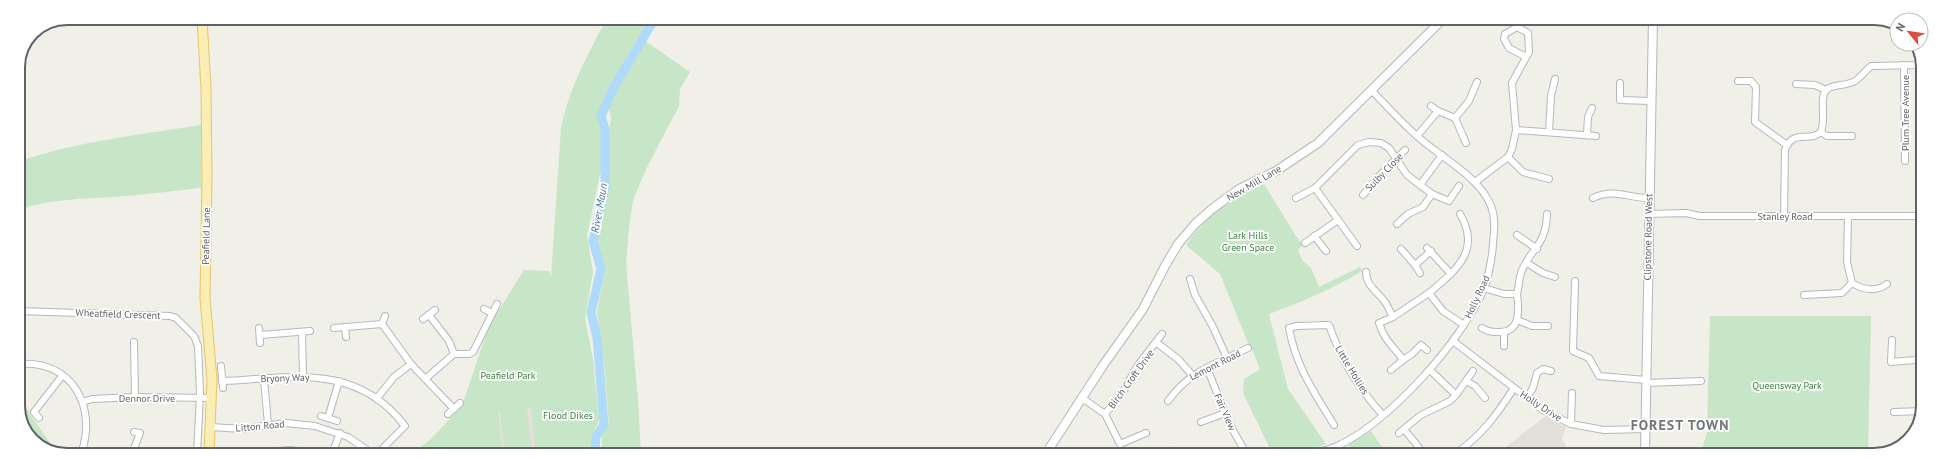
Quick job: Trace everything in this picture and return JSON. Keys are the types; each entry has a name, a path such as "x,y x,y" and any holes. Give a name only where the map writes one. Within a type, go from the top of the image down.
{"main road":[{"name":"Peafield Lane","path":"202,25 206,89 207,175 205,298 212,398 212,427 210,448"}],"street":[{"name":"New Mill Lane","path":"1049,448 1143,309 1178,244 1196,224 1212,209 1239,189 1276,171 1318,142 1372,91 1437,25"},
{"name":"Clipstone Road West","path":"1645,448 1652,25"},
{"path":"1475,182 1508,157 1512,150 1516,130 1512,83 1526,57 1530,48 1528,33 1517,27 1505,34 1504,39 1509,48 1526,57"},
{"name":"Plum Tree Avenue","path":"1904,65 1905,161"},
{"path":"1784,217 1784,154 1787,145 1795,138 1815,136 1821,132 1823,125 1823,98 1826,90 1833,86 1842,86 1854,82 1871,66 1916,65"},
{"path":"1549,132 1551,96 1555,79"},
{"path":"1738,81 1751,81 1756,87 1754,119 1756,124 1787,145"},
{"path":"1455,118 1469,101 1477,82"},
{"path":"1620,83 1620,100 1650,101"},
{"path":"1796,84 1815,85 1826,90"},
{"name":"Holly Road","path":"1329,448 1360,432 1430,370 1464,325 1484,288 1492,256 1494,219 1491,206 1485,194 1475,182 1417,136 1372,91"},
{"path":"1431,106 1438,111 1455,118 1466,143"},
{"path":"1587,135 1588,117 1592,108"},
{"path":"1417,136 1438,111"},
{"path":"1516,130 1596,136"},
{"path":"1821,132 1827,136 1852,136"},
{"path":"1296,198 1314,188 1358,145 1369,142 1381,143 1389,148 1407,175 1432,194 1449,201 1459,186"},
{"name":"Sulby Close","path":"1363,195 1378,177 1405,150"},
{"path":"1420,185 1442,155"},
{"path":"1508,157 1523,172 1549,179"},
{"path":"1314,188 1357,246"},
{"path":"1593,198 1602,194 1623,193 1640,198 1648,198"},
{"path":"1397,224 1408,214 1423,207 1432,194"},
{"name":"Stanley Road","path":"1648,214 1686,213 1700,216 1784,217 1916,216"},
{"path":"1403,360 1383,337 1379,323 1393,317 1429,293 1451,274 1466,254 1468,231 1460,214"},
{"path":"1482,328 1490,332 1504,332 1513,328 1517,320 1517,294 1522,271 1543,238 1547,227 1547,214"},
{"path":"1848,216 1847,262 1852,284"},
{"path":"1304,243 1338,220"},
{"path":"1517,235 1536,249"},
{"path":"1314,236 1326,251"},
{"path":"1401,249 1416,265 1420,273"},
{"path":"1416,265 1429,250 1451,274"},
{"path":"1527,263 1543,273 1555,277"},
{"path":"1366,272 1366,277 1372,288 1386,303 1393,317"},
{"path":"1190,279 1189,288 1227,358"},
{"path":"1575,281 1573,351 1589,358 1599,376 1646,382 1701,380"},
{"path":"1852,284 1858,287 1875,289 1882,288 1887,284"},
{"path":"1804,295 1842,293 1852,284"},
{"path":"1484,288 1504,294 1517,294"},
{"path":"1429,293 1443,311 1464,325"},
{"path":"425,379 454,354 468,354 473,352 497,304"},
{"path":"484,309 492,314"},
{"path":"422,319 435,310"},
{"name":"Wheatfield Crescent","path":"25,311 173,316 197,341 200,398 197,448"},
{"path":"429,314 449,341 454,354"},
{"path":"382,324 385,316"},
{"path":"1517,320 1532,326 1548,326"},
{"path":"334,328 382,324"},
{"path":"382,324 411,364 454,408"},
{"name":"Little Hollies","path":"1334,425 1306,380 1293,350 1289,328 1328,325 1338,351 1373,404 1382,414"},
{"path":"259,328 260,343"},
{"path":"345,328 346,337"},
{"path":"260,335 310,331"},
{"path":"302,332 303,376"},
{"path":"1504,332 1504,346"},
{"name":"Birch Croft Drive","path":"1105,414 1123,392 1138,365 1157,343 1162,334"},
{"path":"1892,340 1891,362 1916,359"},
{"name":"Holly Drive","path":"1453,341 1527,398 1550,414 1571,424 1604,430 1645,429"},
{"name":"Birch Croft Drive","path":"1157,343 1178,359 1192,375"},
{"path":"126,349 134,345 135,397"},
{"path":"1391,370 1421,345 1427,350"},
{"name":"Lemont Road","path":"1168,401 1178,387 1192,375 1248,348"},
{"path":"25,364 37,364 62,376 74,386 86,411 87,431 83,448"},
{"path":"377,398 394,377 411,364"},
{"path":"221,366 223,388"},
{"name":"Fair View","path":"1207,368 1241,448"},
{"path":"1527,398 1534,385 1536,373 1543,369 1551,371"},
{"path":"1430,370 1456,395"},
{"path":"1419,448 1402,431 1421,415 1450,401 1456,395 1472,371"},
{"path":"39,418 34,412 62,376"},
{"name":"Bryony Way","path":"222,381 303,376 339,381 354,386 377,398 405,426 383,448"},
{"path":"264,379 268,425"},
{"path":"328,418 339,381"},
{"path":"1466,381 1475,386 1485,398"},
{"path":"1465,448 1488,426 1514,388"},
{"path":"1571,424 1572,393"},
{"name":"Dennor Drive","path":"83,402 92,399 135,397 212,398"},
{"path":"1082,398 1105,414 1120,444 1146,433"},
{"path":"448,414 460,403"},
{"path":"1894,412 1915,411"},
{"path":"1201,422 1225,413"},
{"path":"321,416 337,421"},
{"name":"Litton Road","path":"212,427 242,429 286,423 301,424 315,426 340,434 363,448"},
{"path":"134,432 140,433 134,448"},
{"path":"334,448 340,434"}],"shaded area":[{"path":"532,408 535,448 502,448 498,412"},
{"path":"1546,416 1566,427 1562,439 1567,448 1504,448"}],"green space":[{"name":"Flood Dikes","path":"603,25 646,25 597,114 601,129 602,165 587,235 593,272 585,319 593,359 599,420 593,433 592,448 535,448 531,408 527,409 531,448 504,448 500,412 498,412 502,448 419,448 430,440 462,406 488,328 524,270 549,271 551,277 561,128 564,113 574,85"},
{"path":"645,41 690,72 680,89 679,106 648,165 633,200 629,228 626,263 641,448 602,448 602,434 609,424 604,362 597,312 605,271 595,240 606,189 608,139 611,117 608,107 619,84"},
{"path":"201,125 201,188 65,200 25,207 25,160 62,149"},
{"name":"Lark Hills Green Space","path":"1264,184 1303,245 1298,250 1302,260 1311,268 1319,287 1360,267 1362,271 1317,295 1269,314 1288,389 1326,444 1315,448 1270,448 1243,393 1244,379 1260,369 1250,344 1248,343 1220,274 1186,245 1203,224 1220,208 1229,201"},
{"name":"Queensway Park","path":"1710,316 1871,316 1868,448 1703,448 1707,432"},
{"path":"25,408 30,412 29,413 51,445 35,434 28,422"},
{"path":"1371,431 1383,448 1351,448 1348,445"}],"waterway":[{"name":"River Maun","path":"595,448 596,437 604,424 597,338 591,312 601,269 593,241 605,187 605,129 601,116 613,89 651,25"}],"district":[{"name":"FOREST TOWN","path":"1680,425"}],"park label":[{"name":"Peafield Park","path":"508,375"}]}
